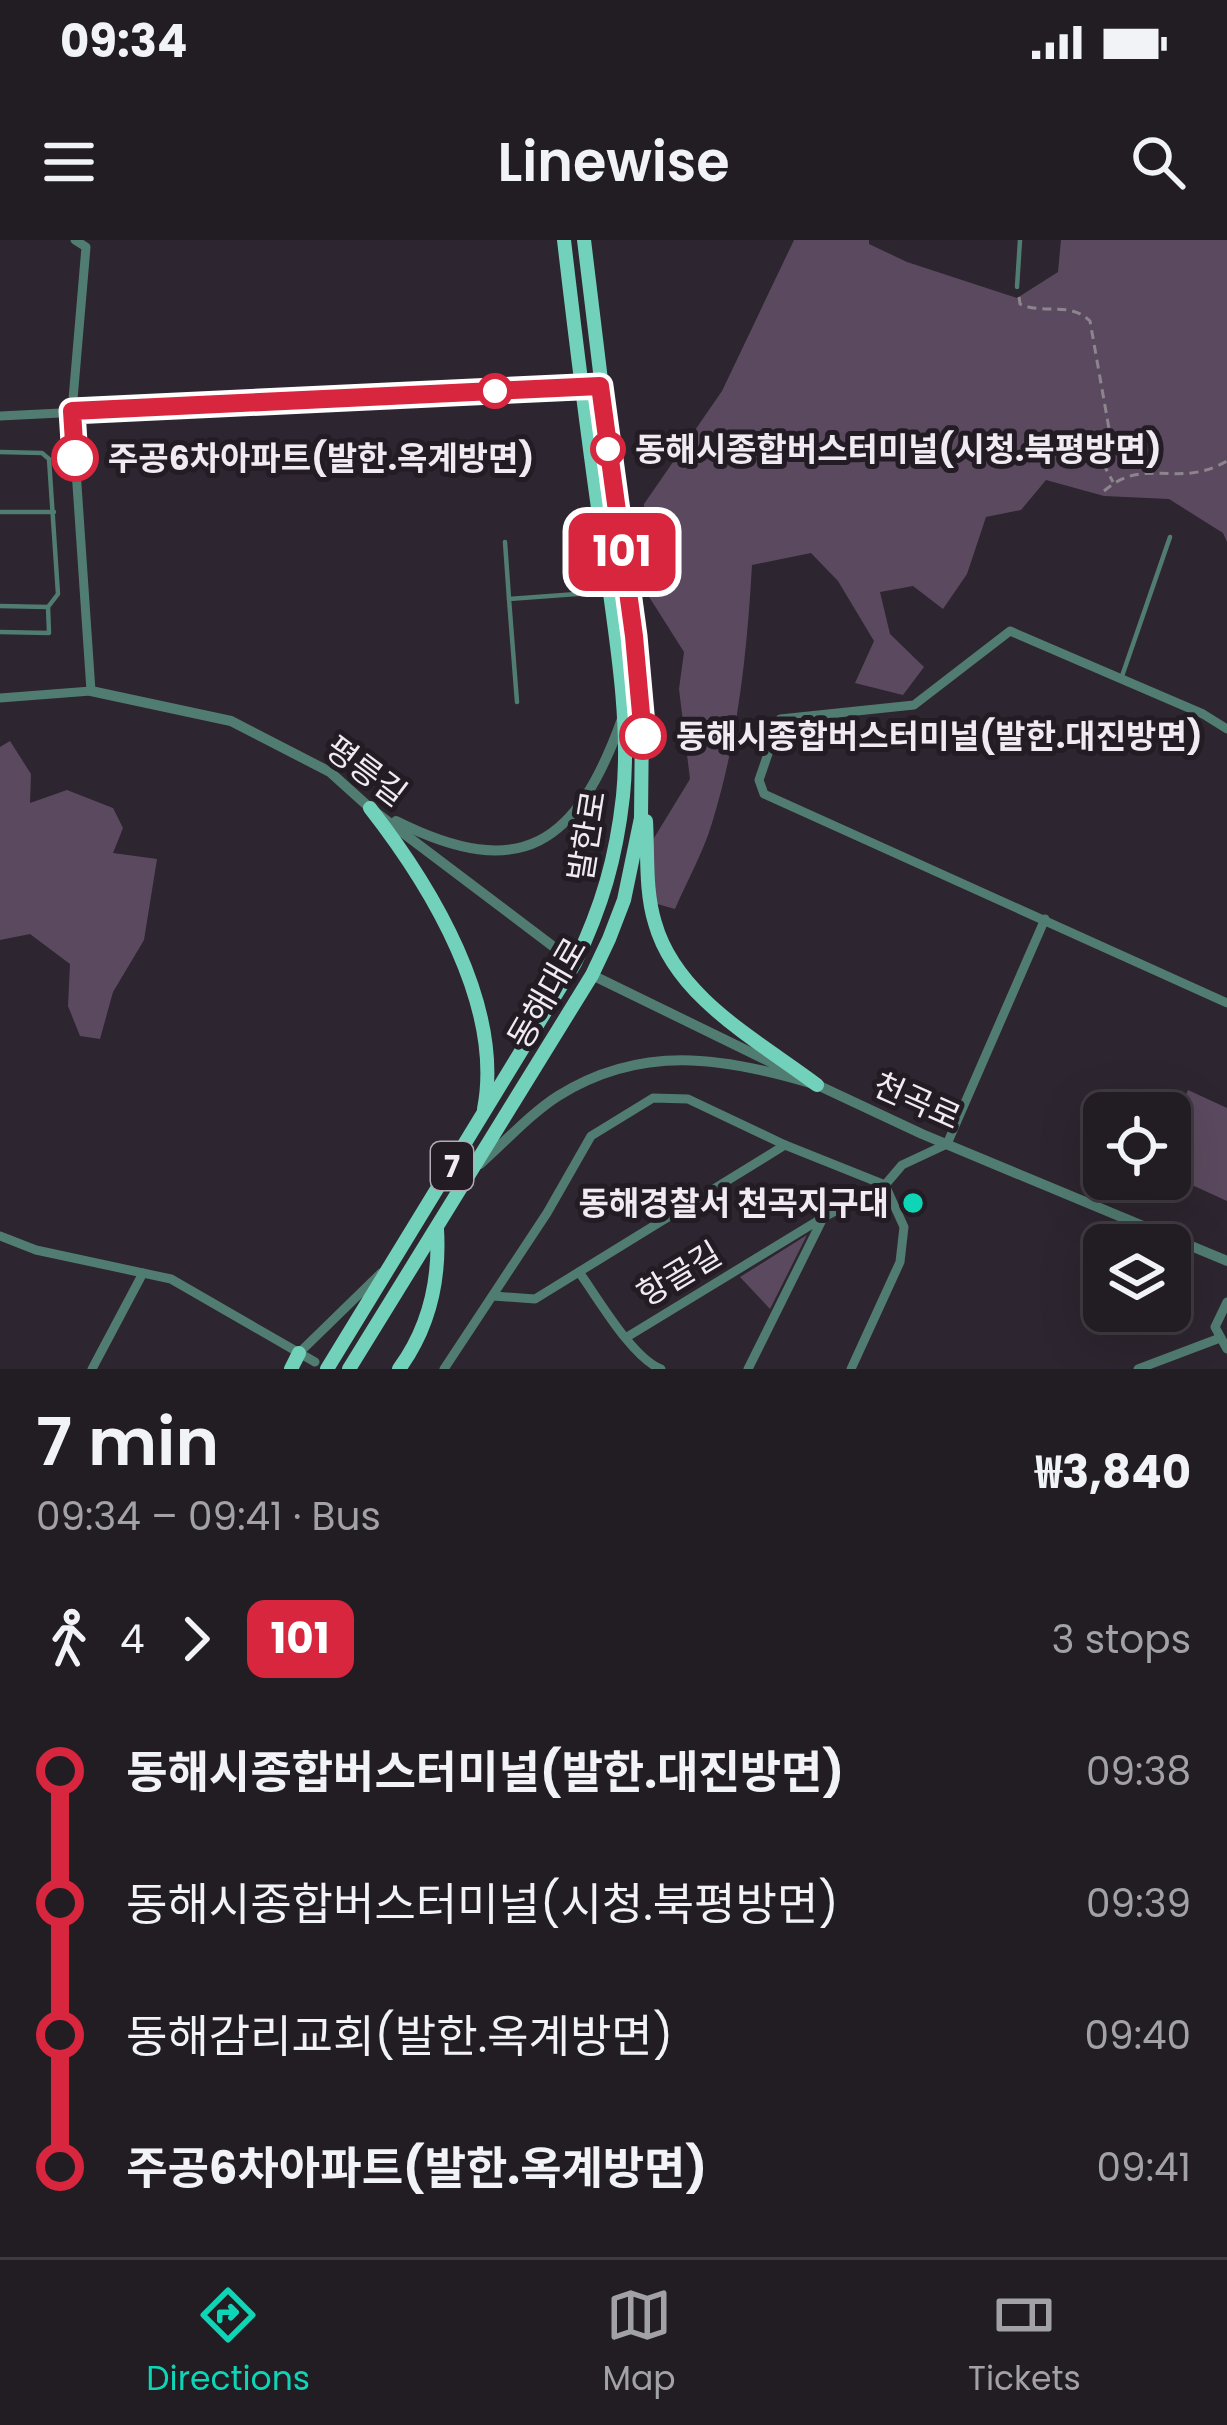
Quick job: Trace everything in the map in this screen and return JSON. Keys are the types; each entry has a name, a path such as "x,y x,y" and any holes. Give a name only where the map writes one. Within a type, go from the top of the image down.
{"main road":[{"name":"발한로","path":"321,1365 393,1263 575,963 603,903 623,793 622,719 564,240"},
{"name":"동해대로","path":"349,1369 592,975 624,900 641,818 644,770 634,636 584,240"},
{"path":"581,387 600,386"},
{"path":"644,770 650,897 665,950 682,977 710,1004 817,1085"},
{"path":"370,808 430,893 465,971 487,1053 489,1082 482,1117"},
{"path":"575,963 592,975"},
{"path":"399,1369 417,1345 432,1300 437,1229"},
{"path":"291,1369 299,1353"}],"street":[{"path":"75,240 86,247 72,411 91,691"},
{"path":"0,416 581,387"},
{"path":"1227,729 1203,714 1010,631 914,705 780,719 759,780 764,794 1227,1003"},
{"name":"평릉길","path":"0,698 91,691 231,721 330,772 370,808 575,963"},
{"path":"370,808 423,834 482,851 542,841 590,795 622,719"},
{"path":"330,772 342,750"},
{"path":"947,1144 1045,919"},
{"name":"천곡로","path":"592,975 947,1144 1227,1262"},
{"path":"473,1170 554,1098 594,1076 644,1063 691,1058 743,1064 817,1085"},
{"path":"444,1369 591,1136 653,1098 688,1099 785,1145 885,1184 904,1228 900,1262 851,1369"},
{"name":"항골길","path":"627,1337 885,1184 902,1165 947,1144"},
{"path":"492,1295 535,1299 785,1145"},
{"path":"748,1369 824,1217"},
{"path":"0,1236 36,1250 171,1279 321,1365"},
{"path":"299,1353 393,1263"},
{"path":"579,1271 627,1337 651,1365 661,1369"},
{"path":"92,1369 143,1273"},
{"path":"1138,1369 1223,1343 1215,1327 1227,1302"}],"lane":[{"path":"1017,287 1020,240"},
{"path":"0,452 42,453 49,459 58,594 48,607 49,633 0,632"},
{"path":"0,512 54,512"},
{"path":"1121,679 1170,537"},
{"path":"505,542 517,702"},
{"path":"509,599 610,592"},
{"path":"0,606 48,607"}],"path":[{"path":"1017,287 1021,305 1036,310 1066,308 1090,321 1111,440 1105,467 1113,482"},
{"path":"1104,491 1113,482 1145,472 1194,476 1227,461"}],"shaded area":[{"path":"794,240 869,240 907,262 1017,298 1058,272 1061,240 1227,240 1227,542 1223,533 1169,499 1104,496 1046,480 1021,510 986,517 967,574 943,609 913,586 880,592 890,634 924,667 903,695 855,683 874,641 838,581 811,553 752,565 729,760 708,834 675,909 643,900 654,838 690,779 679,689 684,652 646,592 644,504 722,391"},
{"path":"10,741 31,774 30,803 67,790 113,808 123,828 113,853 157,859 144,940 113,992 100,1039 80,1036 68,1006 70,964 30,934 0,940 0,747"},
{"path":"1188,1090 1227,1108 1227,1201 1191,1185 1191,1092"},
{"path":"807,1235 770,1309 740,1277"}],"bus line":[{"name":"101","path":"75,458 72,411 600,386 643,736"}],"place":[{"name":"동해시종합버스터미널(시청.북평방면)","path":"608,449"},
{"name":"주공6차아파트(발한.옥계방면)","path":"75,458"},
{"name":"동해시종합버스터미널(발한.대진방면)","path":"643,736"},
{"name":"동해경찰서 천곡지구대","path":"913,1203"}]}
